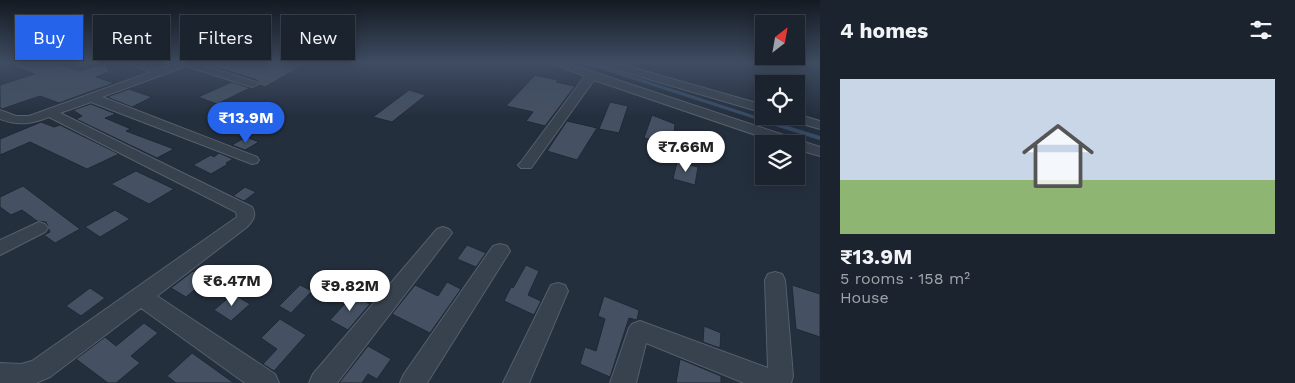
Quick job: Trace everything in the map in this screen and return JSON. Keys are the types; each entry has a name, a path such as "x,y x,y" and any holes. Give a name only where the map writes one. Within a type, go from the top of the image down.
{"street":[{"path":"0,114 14,120 24,121 138,81"},
{"path":"242,81 252,84"},
{"path":"526,165 588,81"},
{"path":"609,81 820,152"},
{"path":"667,81 755,106"},
{"path":"93,98 252,160"},
{"path":"0,375 17,378 32,374 241,223 246,211 174,173 50,113"},
{"path":"805,121 820,125"},
{"path":"0,248 39,228"},
{"path":"322,383 443,233"},
{"path":"413,383 500,251"},
{"path":"623,383 637,336 642,331 766,380 779,381 782,376 775,280"},
{"path":"516,383 558,292"},
{"path":"140,296 266,383"}],"building":[{"path":"13,81 108,81 114,83 59,103 40,96 2,109 0,108 0,85"},
{"path":"257,81 276,81 265,87 259,85"},
{"path":"530,81 557,81 556,82 575,86 545,126 526,121 533,112 506,106"},
{"path":"232,82 250,88 217,104 198,97"},
{"path":"129,89 152,97 132,107 107,97"},
{"path":"409,90 426,95 392,122 373,117"},
{"path":"610,102 628,106 619,133 599,129"},
{"path":"91,104 116,114 105,118 131,129 126,131 174,149 157,158 76,119 82,116 73,110"},
{"path":"652,115 675,124 673,145 644,138"},
{"path":"567,121 597,128 577,160 547,151"},
{"path":"41,122 54,127 60,125 119,154 87,169 30,142 0,155 0,139"},
{"path":"246,137 259,142 245,150 232,145"},
{"path":"219,153 233,159 211,174 193,165 211,155 214,157"},
{"path":"677,162 698,167 695,185 673,179"},
{"path":"136,171 174,189 149,204 111,184"},
{"path":"23,186 80,229 55,243 44,235 50,232 46,222 37,221 22,210 11,215 0,207 0,197"},
{"path":"245,187 256,192 244,201 233,196"},
{"path":"115,210 130,219 100,237 85,227"},
{"path":"467,245 486,253 476,267 457,259"},
{"path":"526,265 539,271 528,295 541,301 534,315 504,301"},
{"path":"193,271 207,279 186,297 171,288"},
{"path":"447,282 461,289 430,333 392,314 415,285 438,296"},
{"path":"300,285 312,291 291,313 279,306"},
{"path":"792,285 820,294 820,337 796,329"},
{"path":"90,288 105,298 81,316 66,306"},
{"path":"233,294 250,304 231,321 214,310"},
{"path":"353,295 370,304 348,330 330,320"},
{"path":"604,296 639,310 637,320 629,318 610,377 580,364 585,347 596,351 605,319 598,316"},
{"path":"280,319 306,335 274,371 263,364 277,349 261,338"},
{"path":"144,323 158,333 131,356 140,363 116,383 108,383 76,359 105,337 116,346"},
{"path":"704,326 721,333 720,348 703,342"},
{"path":"368,346 391,359 377,379 368,374 362,383 339,383"},
{"path":"192,353 234,383 176,383 167,376"},
{"path":"680,359 721,376 721,383 676,383"}],"waterway":[{"path":"642,81 755,117"},
{"path":"778,125 820,138"}]}
